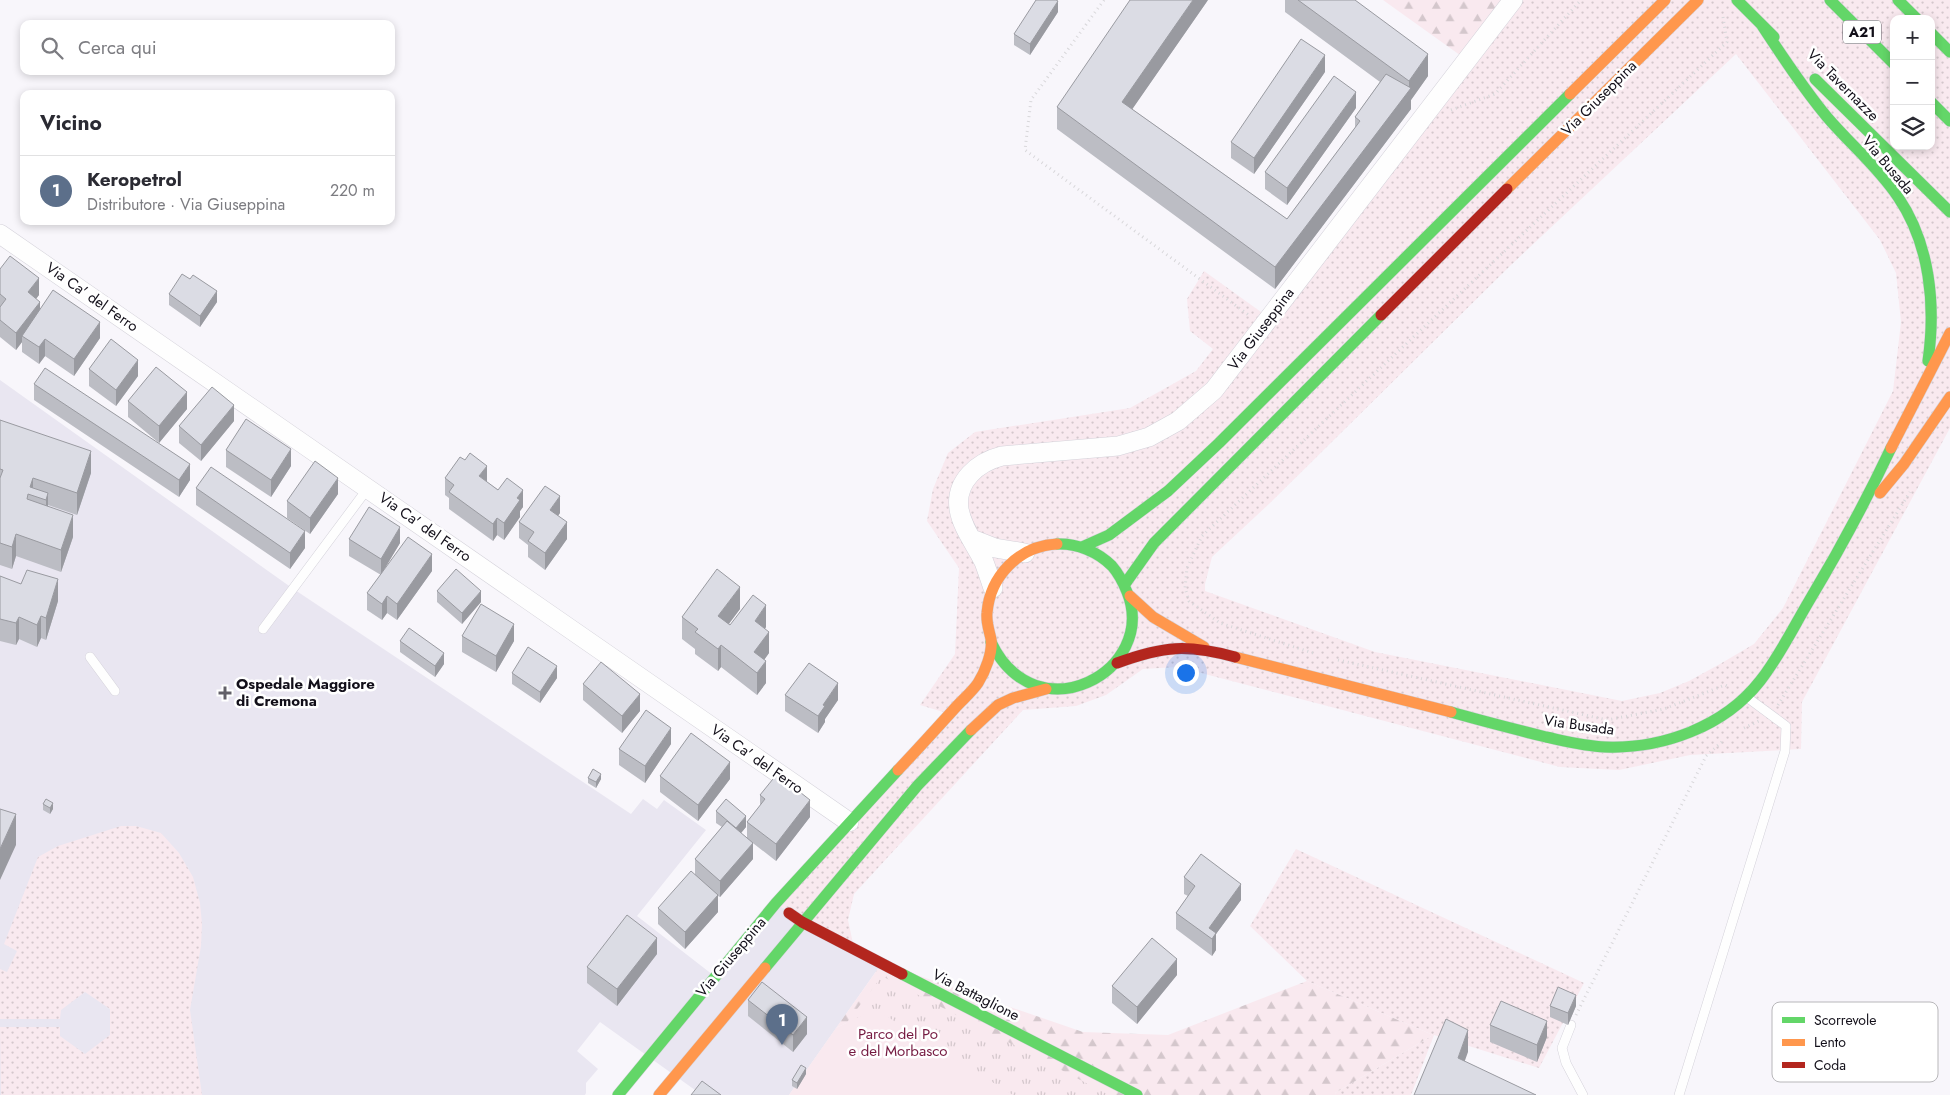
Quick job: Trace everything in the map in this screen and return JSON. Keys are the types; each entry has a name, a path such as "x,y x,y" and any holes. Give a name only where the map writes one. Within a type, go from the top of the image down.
{"main road":[{"name":"Via Giuseppina","path":"1082,547 1109,536 1168,491 1213,449 1665,0"},
{"name":"Via Giuseppina","path":"1125,584 1154,543 1417,278 1698,0"},
{"name":"Via Tavernazze","path":"1737,0 1950,212"},
{"name":"A21","path":"1830,0 1890,60"},
{"path":"1898,0 1913,15"},
{"name":"Via Busada","path":"1761,24 1791,70 1825,114 1899,198 1912,222 1923,251 1932,307 1932,339 1924,379"},
{"path":"1935,37 1950,52"},
{"path":"1934,105 1950,121"},
{"name":"Via Busada","path":"1116,663 1145,653 1173,648 1209,650 1574,743 1608,747 1658,743 1691,731 1723,715 1747,697 1767,672 1851,530 1924,379 1950,334"},
{"name":"Via Busada","path":"1851,530 1904,464 1950,397"},
{"name":"Via Busada","path":"1940,413 1950,404"},
{"path":"1053,544 1082,547 1099,555 1114,568 1125,584 1130,596 1133,614 1132,631 1126,648 1116,663 1102,676 1085,686 1066,690 1046,689 1028,683 1012,673 1000,659 991,642 987,624 988,606 993,588 1001,574 1012,562 1025,553 1038,547 1053,544"},
{"name":"Via Busada","path":"1130,596 1153,617 1209,650"},
{"name":"Via Giuseppina","path":"658,1095 802,922 860,831 978,683 985,666 991,642"},
{"name":"Via Giuseppina","path":"618,1095 776,903 860,831 918,786 978,723 998,705 1013,698 1046,689"},
{"name":"Via Battaglione","path":"776,903 802,922 1137,1095"}],"street":[{"name":"Via Giuseppina","path":"993,588 984,563 964,524 959,508 961,492 967,478 976,467 989,459 1002,456 1118,446 1149,437 1178,420 1214,390 1513,0"},
{"name":"Via Ca' del Ferro","path":"0,234 860,831"},
{"path":"972,539 995,548 1025,553"}],"lane":[{"path":"263,629 368,488"},
{"path":"90,657 114,691"},
{"path":"1679,1095 1785,751 1786,726 1747,697"},
{"path":"1571,1024 1562,1048 1566,1063 1583,1095"}],"path":[{"path":"1104,0 1031,100 1024,150 1263,326"},
{"path":"1448,111 1495,94 1581,0"},
{"path":"1321,656 1220,623 1189,601 1185,588 1186,568 1202,536 1727,42 1723,17 1717,11"},
{"path":"1740,729 1772,715 1911,490"},
{"path":"1331,658 1607,720 1664,709 1725,685 1747,697"},
{"path":"1571,1024 1706,756 1726,739"}],"shaded area":[{"name":"Ospedale Maggiore di Cremona","path":"0,380 292,588 631,814 643,799 657,809 664,800 706,830 637,916 713,975 776,904 882,963 789,1095 702,1095 600,1022 577,1051 598,1069 586,1083 585,1095 0,1095"}],"green space":[{"path":"1383,0 1509,0 1464,58"},
{"path":"1509,0 1950,0 1950,428 1802,702 1801,749 1690,755 1619,770 1560,767 1178,667 1143,669 1106,695 1076,706 1023,710 854,894 848,920 854,948 776,904 950,714 920,705 955,654 959,568 927,521 933,489 948,453 975,432 1130,408 1196,371 1213,349 1190,331 1187,299 1204,271 1268,317","holes":["1736,54 1880,240 1896,273 1901,322 1893,391 1783,608 1754,644 1689,681 1660,693 1622,701 1375,652 1205,591 1212,557 1270,503 1511,265"]},
{"path":"121,826 136,826 161,833 179,853 193,877 200,903 202,924 201,946 190,1010 202,1095 1,1095 0,1027 60,1027 60,1036 85,1054 110,1035 110,1009 85,992 61,1010 60,1019 0,1019 0,969 7,972 17,951 4,944 38,857 58,846"},
{"path":"1296,849 1584,983 1539,1068 1434,1035 1411,1095 1336,1095 1335,1093 1433,1035 1307,981 1250,926"},
{"path":"882,963 1083,1032 1168,1035 1307,981 1433,1035 1335,1093 1336,1095 1025,1095 875,1009 836,1028"},
{"name":"Parco del Po e del Morbasco","path":"882,976 1109,1095 792,1095"},
{"path":"875,1009 1013,1095 789,1095 836,1028"}],"building":[{"path":"1036,0 1058,1 1030,44 1014,34"},
{"path":"1130,0 1193,0 1122,102 1287,219 1360,121 1355,117 1386,74 1411,88 1275,267 1057,107"},
{"path":"1298,0 1355,0 1428,54 1409,81"},
{"path":"1301,39 1325,55 1254,158 1231,142"},
{"path":"1334,76 1356,92 1287,188 1265,172"},
{"path":"10,256 39,278 28,292 40,302 16,333 0,320 0,307 6,299 0,294 0,269"},
{"path":"182,274 190,279 193,275 217,291 200,316 169,294"},
{"path":"53,290 100,322 74,359 45,339 39,347 22,336"},
{"path":"111,339 138,360 116,390 89,369"},
{"path":"156,367 187,392 159,426 128,401"},
{"path":"45,368 190,464 179,480 34,384"},
{"path":"212,387 234,405 201,445 179,426"},
{"path":"246,419 291,449 271,480 226,450"},
{"path":"0,420 91,451 77,493 33,478 30,487 48,493 46,500 28,494 27,499 73,515 61,550 16,534 12,547 0,543 0,478 3,470 0,469"},
{"path":"470,453 487,466 479,476 498,490 507,478 523,490 517,498 520,500 504,523 497,518 493,524 449,492 454,485 445,478 460,457 465,460"},
{"path":"315,461 338,478 310,518 287,501"},
{"path":"211,467 305,531 290,553 196,488"},
{"path":"545,486 560,496 550,510 567,522 545,553 528,541 534,532 519,522"},
{"path":"369,507 400,527 381,559 349,539"},
{"path":"408,537 432,554 397,604 387,596 382,604 367,593"},
{"path":"456,569 481,591 462,613 437,591"},
{"path":"717,569 740,587 718,616 730,625 753,595 766,605 755,621 769,632 754,652 766,661 757,673 721,645 718,649 695,632 698,629 682,617"},
{"path":"27,570 58,579 46,618 41,616 37,625 19,617 16,623 0,619 0,576 21,584"},
{"path":"481,604 514,624 496,656 462,636"},
{"path":"409,628 444,653 435,666 400,641"},
{"path":"528,647 557,666 540,692 512,673"},
{"path":"601,662 640,694 622,716 583,684"},
{"path":"809,663 838,683 818,716 785,695"},
{"path":"646,710 671,728 645,766 619,749"},
{"path":"691,733 730,762 698,805 660,776"},
{"path":"593,769 601,774 596,782 588,778"},
{"path":"777,774 810,800 776,844 747,822 765,799 760,795"},
{"path":"46,799 53,803 50,808 43,804"},
{"path":"726,799 746,816 736,828 716,811"},
{"path":"0,809 16,814 0,849"},
{"path":"727,821 753,843 720,881 695,859"},
{"path":"1201,854 1241,884 1209,928 1216,933 1212,939 1176,913 1195,886 1184,877"},
{"path":"691,871 718,895 685,932 658,908"},
{"path":"627,915 657,938 617,989 587,967"},
{"path":"1152,938 1177,959 1137,1007 1112,986"},
{"path":"762,982 807,1017 793,1035 748,1000"},
{"path":"1558,987 1576,995 1568,1013 1550,1006"},
{"path":"1501,1001 1547,1021 1537,1045 1490,1025"},
{"path":"1446,1019 1468,1030 1458,1058 1536,1095 1414,1095"},
{"path":"801,1065 806,1068 797,1083 792,1080"},
{"path":"702,1081 721,1095 691,1095"}],"traffic: fast":[{"path":"1737,0 1774,37"},
{"path":"1830,0 1890,60"},
{"path":"1898,0 1913,15"},
{"path":"1761,24 1818,106 1882,176 1909,215 1924,255 1928,276 1931,318 1928,361"},
{"path":"1935,37 1950,52"},
{"path":"1815,79 1950,212"},
{"path":"1082,547 1109,535 1168,491 1219,443 1570,94"},
{"path":"1934,105 1950,121"},
{"path":"1125,584 1154,543 1381,315"},
{"path":"1451,712 1546,737 1605,747 1627,747 1670,739 1710,723 1729,711 1745,697 1760,681 1773,662 1842,545 1891,448"},
{"path":"991,642 1011,670 1036,685 1062,689 1088,682 1110,668 1126,646 1132,621 1127,592 1117,572 1106,561 1087,549 1057,544"},
{"path":"765,968 918,785 971,730"},
{"path":"618,1095 776,903 898,770"},
{"path":"902,974 1137,1095"}],"traffic: slow":[{"path":"1570,94 1665,0"},
{"path":"1507,189 1698,0"},
{"path":"1891,448 1950,333"},
{"path":"1880,493 1904,464 1950,397"},
{"path":"898,770 973,690 981,678 991,650 987,616 989,599 1000,575 1009,565 1030,550 1057,544"},
{"path":"1130,596 1153,617 1204,647"},
{"path":"1235,657 1451,712"},
{"path":"971,730 998,705 1013,698 1046,689"},
{"path":"659,1095 765,968"}],"traffic: jam":[{"path":"1381,315 1507,189"},
{"path":"1117,663 1149,653 1176,649 1203,650 1235,657"},
{"path":"789,913 802,922 902,974"}],"place":[{"name":"Ospedale Maggiore di Cremona","path":"225,693"},
{"name":"Keropetrol","path":"782,1045"}]}
